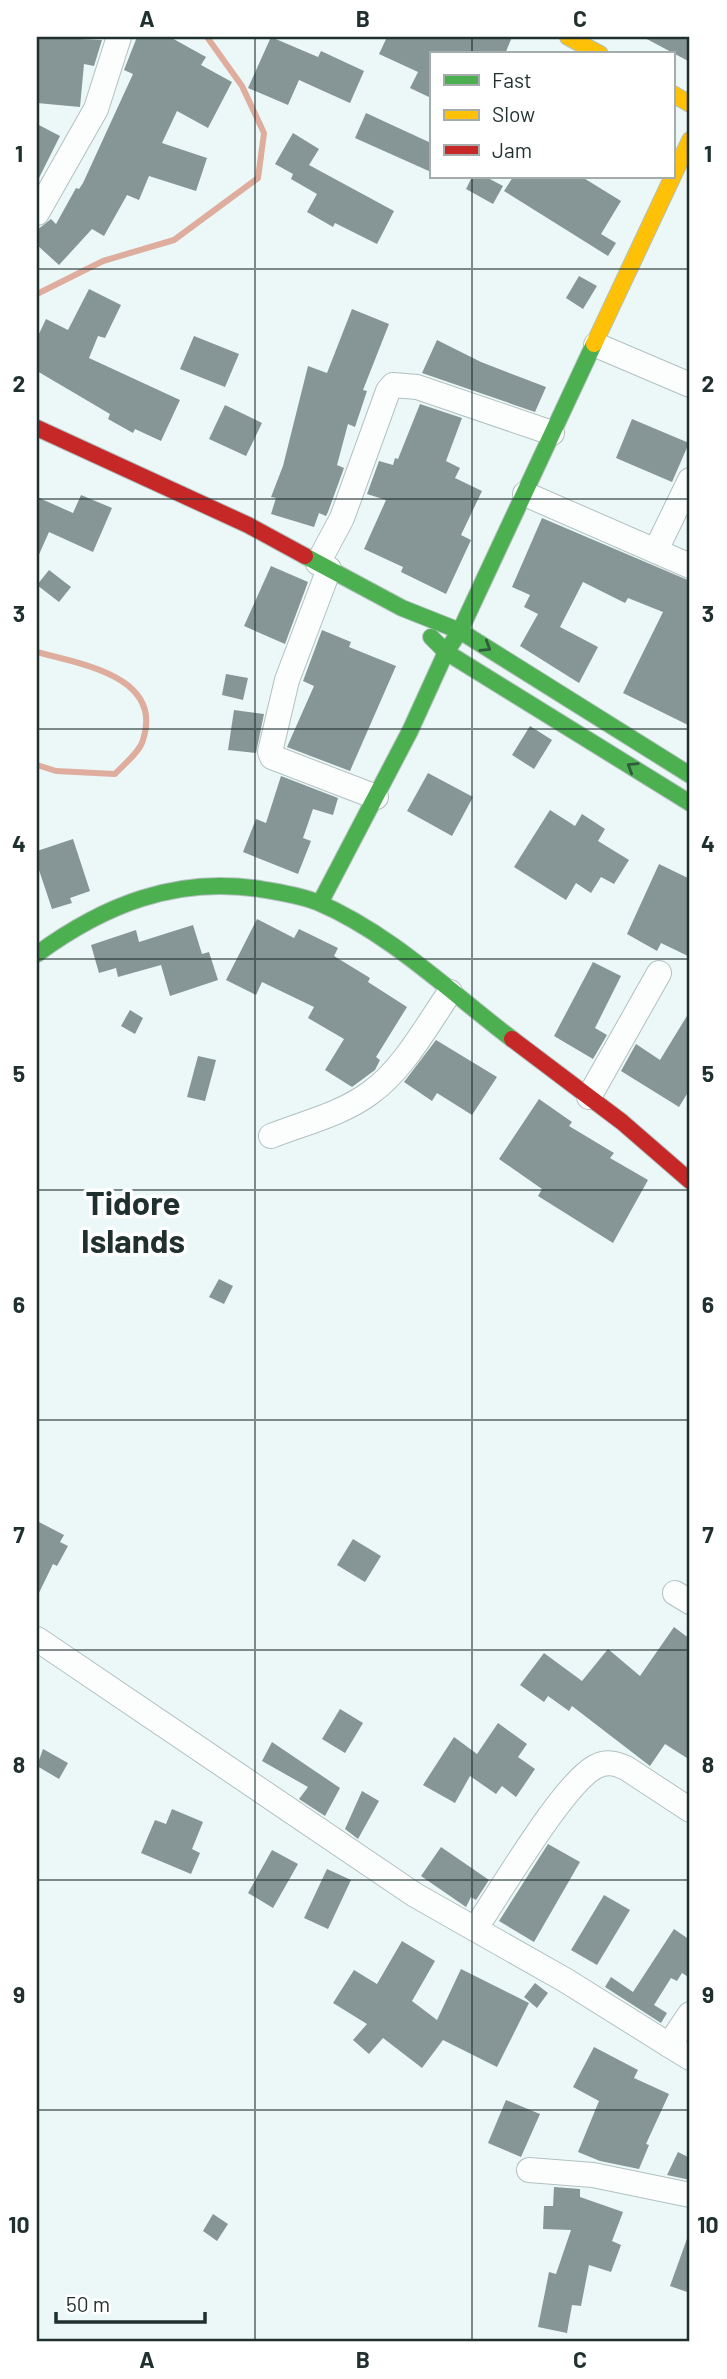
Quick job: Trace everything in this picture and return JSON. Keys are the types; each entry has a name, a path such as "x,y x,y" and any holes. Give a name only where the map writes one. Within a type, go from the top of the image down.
{"main road":[{"path":"568,37 596,52"},
{"path":"674,95 690,104"},
{"path":"674,175 690,140"},
{"path":"320,903 411,731 446,652 460,631 673,178"},
{"path":"37,428 248,525 402,608 460,631 690,775"},
{"path":"402,608 446,652 690,803"},
{"path":"37,954 87,917 165,889 224,883 247,885 320,903 367,931 624,1122 690,1181"}],"street":[{"path":"37,214 96,109 120,37"},
{"path":"596,345 690,385"},
{"path":"376,797 272,757 270,752 287,680 324,566 388,391 393,385 417,387 552,433"},
{"path":"656,550 690,480"},
{"path":"525,494 690,566"},
{"path":"589,1097 659,974"},
{"path":"271,1136 346,1107 372,1093 396,1068 450,992"},
{"path":"37,1639 415,1895 690,2058"},
{"path":"475,1929 557,1807 585,1774 597,1765 615,1763 626,1768 690,1810"},
{"path":"669,2045 690,2014"},
{"path":"528,2170 593,2175 690,2195"}],"building":[{"path":"37,37 102,40 94,66 84,64 80,107 37,103"},
{"path":"137,37 170,37 206,57 201,65 232,82 208,128 177,111 162,143 207,158 196,191 149,176 139,200 127,195 104,236 92,229 59,265 37,245 37,230 51,219 56,224 76,188 79,189 83,183 133,74 124,70"},
{"path":"271,37 318,57 321,51 364,71 350,103 299,80 288,105 248,88"},
{"path":"387,37 512,37 506,52 430,52 430,98 410,88 418,72 379,54"},
{"path":"643,37 690,37 690,62"},
{"path":"366,113 430,143 430,172 355,138"},
{"path":"37,124 60,136 37,182"},
{"path":"293,133 319,149 309,165 394,211 377,244 335,223 333,227 307,212 317,194 291,179 293,174 275,164"},
{"path":"472,178 488,178 503,186 493,204 466,189"},
{"path":"512,178 584,178 621,201 601,234 616,243 608,256 504,191"},
{"path":"579,276 597,286 583,309 566,298"},
{"path":"89,289 121,305 105,338 98,336 89,358 180,400 161,441 135,429 133,433 108,419 110,414 37,371 37,338 46,319 68,330"},
{"path":"352,309 389,324 363,390 367,391 355,427 348,424 337,465 344,468 328,512 326,516 319,513 314,527 271,514 276,498 271,497 283,466 308,366 327,373"},
{"path":"194,336 239,354 225,387 180,369"},
{"path":"437,340 481,362 546,387 535,412 422,373"},
{"path":"420,404 462,418 446,461 460,468 455,478 482,491 461,535 471,540 446,594 401,572 403,567 364,549 386,500 367,494 379,461 393,465 395,458 398,459"},
{"path":"225,405 262,423 246,456 209,439"},
{"path":"632,419 689,443 672,482 616,458"},
{"path":"81,495 112,508 93,552 49,532 37,559 37,497 73,513"},
{"path":"542,518 690,581 690,726 623,693 663,612 628,598 625,603 583,582 560,627 598,647 579,683 520,646 538,614 524,607 530,595 512,587"},
{"path":"271,566 308,582 285,644 244,626"},
{"path":"49,570 71,587 59,602 37,585"},
{"path":"322,630 351,642 349,647 396,666 350,771 287,747 314,686 303,681"},
{"path":"226,674 248,678 243,700 222,695"},
{"path":"234,710 264,714 256,753 228,750"},
{"path":"530,726 552,740 534,769 512,755"},
{"path":"428,773 473,797 452,836 407,811"},
{"path":"281,776 338,798 333,815 313,809 303,838 311,841 298,874 243,852 256,819 266,823"},
{"path":"550,810 575,826 582,814 605,829 598,841 629,860 614,884 601,877 591,893 576,883 566,900 514,867"},
{"path":"73,839 90,891 70,898 72,903 52,909 37,864 37,851"},
{"path":"659,864 690,879 690,957 661,943 657,951 627,934"},
{"path":"257,919 294,938 299,929 338,948 334,956 370,978 368,982 407,1007 376,1057 380,1060 375,1070 352,1087 325,1070 344,1039 308,1018 314,1007 262,982 256,995 226,980"},
{"path":"193,925 202,954 209,952 218,980 170,996 161,965 118,977 116,968 99,973 91,945 136,930 139,942"},
{"path":"593,962 621,976 595,1028 607,1035 593,1059 554,1036"},
{"path":"130,1010 143,1018 135,1034 121,1026"},
{"path":"690,1011 690,1089 679,1107 621,1071 636,1044 660,1060"},
{"path":"436,1040 497,1077 472,1115 437,1093 432,1101 404,1082"},
{"path":"198,1056 216,1060 205,1101 187,1097"},
{"path":"539,1099 572,1122 569,1126 614,1153 610,1158 648,1180 613,1243 538,1196 542,1189 499,1159"},
{"path":"219,1279 233,1286 224,1304 209,1297"},
{"path":"37,1521 64,1535 60,1542 68,1546 57,1566 53,1564 37,1597"},
{"path":"353,1539 381,1556 365,1582 337,1565"},
{"path":"674,1627 690,1639 690,1760 665,1744 650,1766 572,1706 569,1711 548,1696 544,1702 520,1685 544,1653 582,1681 608,1649 640,1676"},
{"path":"340,1709 363,1723 345,1753 322,1739"},
{"path":"498,1723 527,1744 518,1757 535,1769 516,1797 502,1786 496,1794 470,1776 455,1803 423,1785 454,1737 477,1754"},
{"path":"272,1742 340,1788 325,1816 299,1799 308,1787 262,1761"},
{"path":"43,1749 68,1763 59,1779 37,1766"},
{"path":"362,1791 379,1801 358,1839 345,1829"},
{"path":"172,1809 203,1822 192,1849 200,1853 191,1874 141,1853 155,1820 166,1824"},
{"path":"548,1844 580,1862 534,1942 499,1921"},
{"path":"441,1847 489,1880 476,1900 471,1897 466,1907 421,1876"},
{"path":"272,1850 298,1864 273,1908 248,1893"},
{"path":"327,1869 351,1880 328,1929 304,1918"},
{"path":"604,1895 630,1910 597,1965 571,1950"},
{"path":"674,1929 690,1940 690,1978 682,1973 677,1981 671,1978 654,2005 667,2013 661,2023 605,1987 611,1977 633,1992"},
{"path":"402,1941 435,1961 412,2001 437,2020 461,1969 529,2003 497,2067 443,2040 422,2068 383,2038 369,2054 353,2040 367,2024 333,2003 354,1970 377,1984"},
{"path":"535,1983 548,1993 537,2008 524,1997"},
{"path":"594,2047 638,2070 634,2078 669,2094 646,2144 649,2145 639,2169 600,2161 578,2152 599,2101 573,2087"},
{"path":"506,2100 540,2114 521,2157 488,2143"},
{"path":"678,2152 690,2158 690,2180 667,2175"},
{"path":"554,2187 580,2189 580,2197 623,2212 612,2241 621,2245 611,2272 589,2265 581,2306 572,2305 567,2333 538,2327 549,2272 556,2274 571,2230 543,2229 544,2206 553,2206"},
{"path":"213,2214 228,2224 217,2241 203,2231"},
{"path":"690,2236 690,2293 670,2286"}],"waterway":[{"path":"37,294 103,261 174,240 258,178 264,133 242,86 207,37"},
{"path":"37,652 114,676 130,687 141,701 146,718 141,745 115,774 56,771 37,765"}],"traffic: fast":[{"path":"320,903 410,731 446,652 460,631 594,344"},
{"path":"305,556 402,608 460,631 690,775"},
{"path":"431,637 446,652 690,803"},
{"path":"37,954 88,921 142,898 199,887 260,889 317,902 370,930 419,964 512,1039"}],"traffic: slow":[{"path":"568,37 596,52"},
{"path":"674,95 690,104"},
{"path":"674,174 690,140"},
{"path":"594,344 672,178"}],"traffic: jam":[{"path":"37,428 248,525 305,556"},
{"path":"512,1039 622,1122 690,1181"}],"district":[{"name":"Tidore Islands","path":"133,1222"}]}
